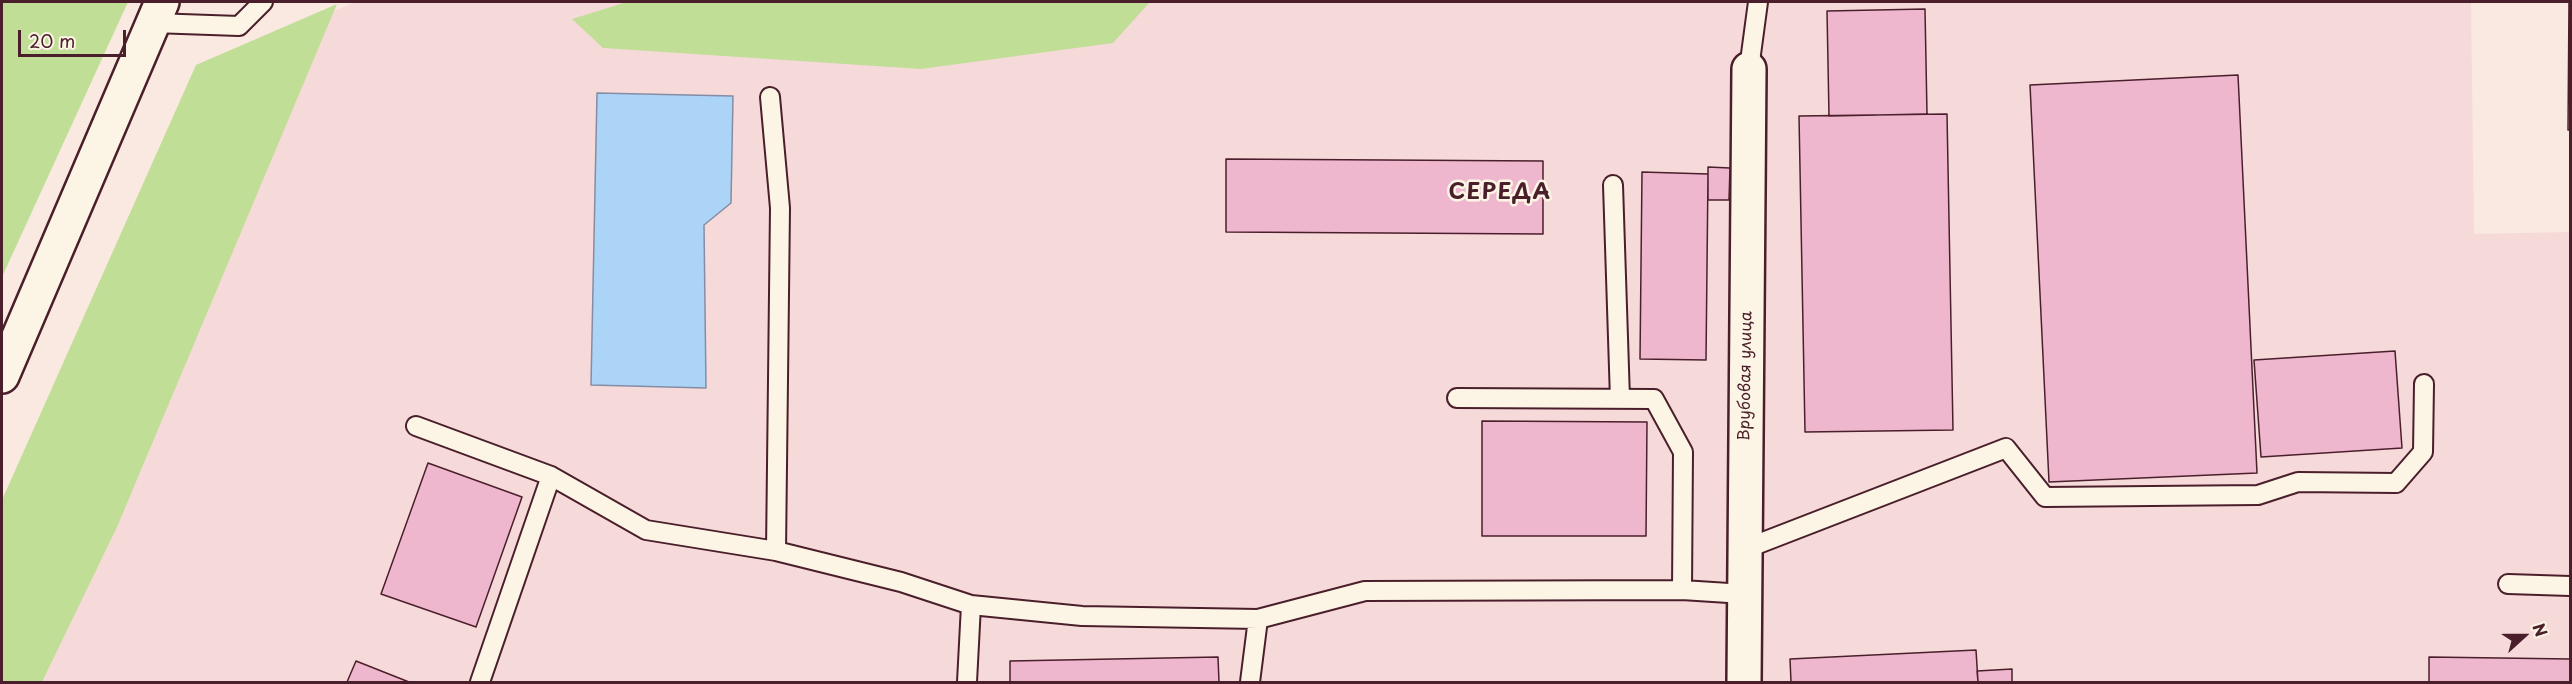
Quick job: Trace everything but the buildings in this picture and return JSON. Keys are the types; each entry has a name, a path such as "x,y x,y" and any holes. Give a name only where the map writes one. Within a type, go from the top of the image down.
{"street":[{"path":"2,376 157,12"},
{"name":"Врубовая улица","path":"1744,682 1749,69"}],"lane":[{"path":"157,12 239,26 262,2"},
{"path":"1749,69 1758,2"},
{"path":"770,98 780,208 777,551"},
{"path":"1614,185 1620,399"},
{"path":"1745,549 2006,448 2045,497 2258,495 2298,482 2396,483 2423,452 2424,384"},
{"path":"1457,398 1653,399 1683,452 1682,590"},
{"path":"416,426 551,476 646,530 777,551 901,582 971,605 1082,616 1258,619 1365,591 1682,590 1744,594"},
{"path":"480,682 551,476"},
{"path":"2508,584 2571,586"},
{"path":"967,682 971,605"},
{"path":"1250,682 1258,619"}],"shaded area":[{"path":"355,2 2471,2 2474,234 2570,232 2570,682 2,682 199,70"}],"green space":[{"path":"2,2 128,2 2,277"},
{"path":"627,2 1150,2 1113,43 921,69 603,48 572,19"},
{"path":"337,4 117,527 42,682 2,682 2,500 196,65"}],"water":[{"path":"597,93 733,96 731,203 704,225 706,388 591,385"}],"district":[{"name":"СЕРЕДА","path":"1500,193"}]}
